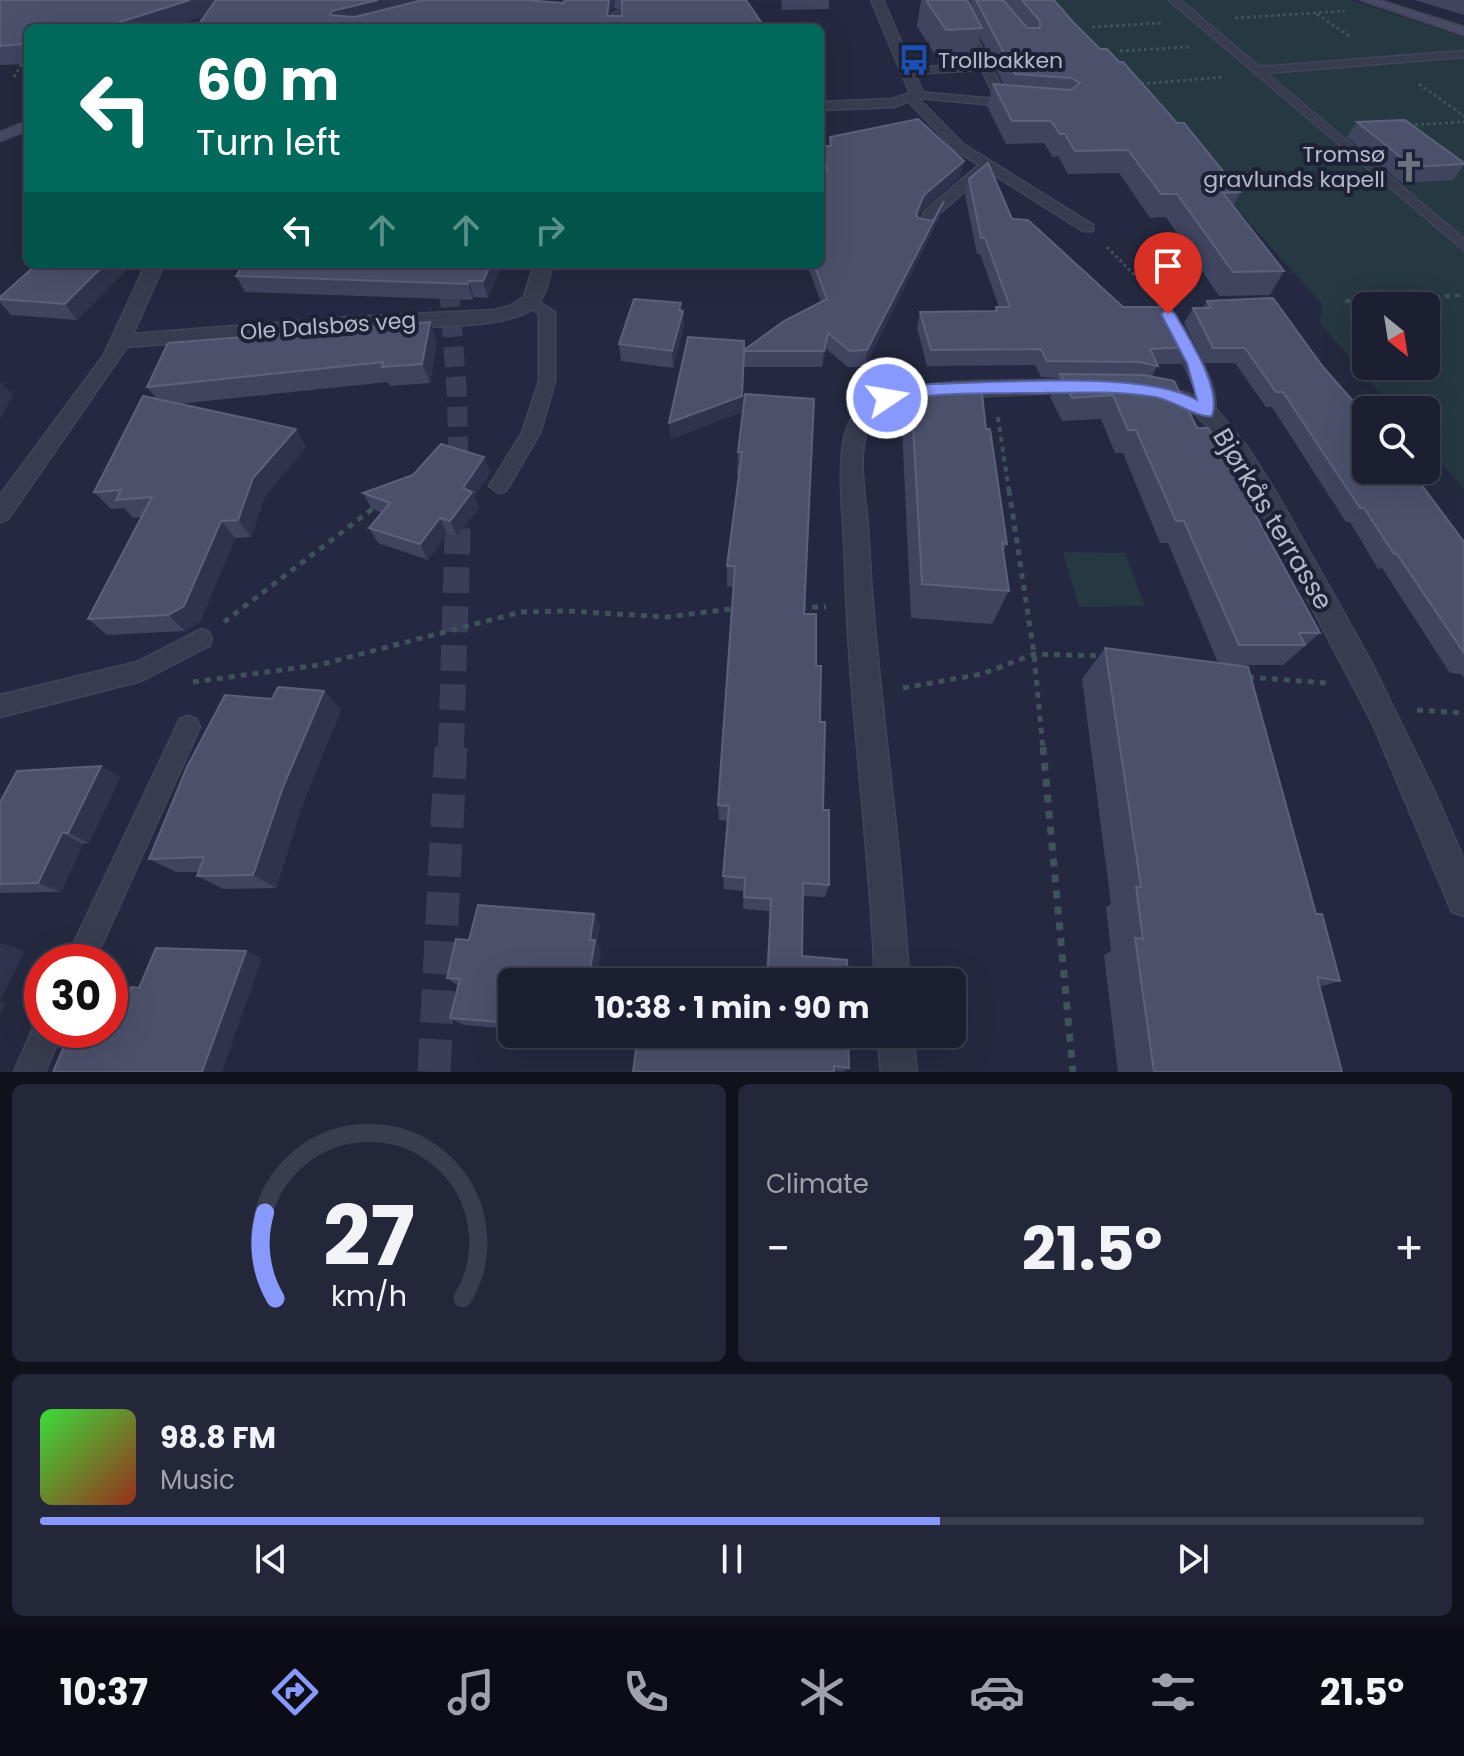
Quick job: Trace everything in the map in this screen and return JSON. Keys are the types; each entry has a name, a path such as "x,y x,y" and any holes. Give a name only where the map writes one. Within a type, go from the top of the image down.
{"street":[{"path":"824,106 914,97 909,71 877,0"},
{"path":"1367,0 1464,33"},
{"path":"0,137 24,127"},
{"path":"0,513 122,341 153,268"},
{"path":"531,302 537,293 542,268"},
{"name":"Ole Dalsbøs veg","path":"122,341 350,323 495,316 514,312 531,302"},
{"path":"891,968 888,890 859,607 852,480 854,442 859,424 870,409 887,398 908,392 1106,387"},
{"name":"Bjørkås terrasse","path":"1132,388 1184,399 1207,412 1221,428 1271,506 1367,684 1419,786 1464,900"},
{"path":"896,1048 899,1072"}],"lane":[{"path":"939,0 959,12 1004,103"},
{"path":"959,12 965,11 970,0"},
{"path":"1174,0 1464,246"},
{"path":"616,24 617,14"},
{"path":"1259,72 1464,54"},
{"path":"909,71 986,67"},
{"path":"914,97 1034,104"},
{"path":"914,97 937,128 987,165 1088,228"},
{"path":"923,231 929,215 987,165"},
{"path":"499,486 531,433 547,381 547,312 531,302"},
{"path":"1168,314 1195,363 1204,388 1207,412"},
{"path":"0,706 141,671 201,639"},
{"path":"87,944 188,727"},
{"path":"29,1072 40,1048"}],"path":[{"path":"14,77 21,67 23,52"},
{"path":"1141,84 1259,72"},
{"path":"1405,126 1464,122"},
{"path":"1088,228 1142,280 1168,314"},
{"path":"1345,301 1464,295"},
{"path":"995,388 1034,654 1073,1072"},
{"path":"201,639 387,498"},
{"path":"182,682 229,679 319,665 521,612 567,611 666,617 747,606"},
{"path":"789,607 859,607"},
{"path":"869,692 982,674 1034,654 1114,658"},
{"path":"1244,677 1367,684"}],"shaded area":[{"path":"1049,0 1351,0 1464,37 1464,489 1440,462 1440,396 1383,396 1369,380 1440,380 1440,292 1352,292 1352,360 1320,323 1322,304"},
{"path":"1063,552 1125,553 1145,606 1079,607"}],"building":[{"path":"0,0 190,0 114,24 24,24 24,45 0,46"},
{"path":"216,0 378,0 332,11 330,15 355,17 423,0 563,3 565,0 609,0 607,16 622,16 622,0 746,0 762,24 199,24"},
{"path":"926,0 967,0 982,28 946,30"},
{"path":"976,0 1003,0 1027,28 1040,28 1040,21 1022,0 1054,0 1100,49 1107,49 1119,62 1123,62 1177,123 1184,123 1240,192 1223,193 1284,271 1233,272 1177,194 1161,194 1128,150 1075,151 1065,134 1060,134 1051,121 1012,121 993,84 1071,90 1080,83 1071,78 1015,74"},
{"path":"918,119 964,161 924,195 916,214 918,218 933,221 944,201 867,350 850,351 828,333 824,351 744,351 742,396 669,423 688,337 744,341 744,350 784,321 827,299 815,268 824,268 824,171 827,171 824,146 831,146 830,137"},
{"path":"1405,120 1464,164 1413,167 1357,122"},
{"path":"988,163 1012,219 1028,220 1123,307 1170,307 1190,347 1150,349 1158,366 1140,362 1047,361 1041,349 931,350 920,312 997,311 996,307 1010,307 985,238 981,238 969,179"},
{"path":"33,268 101,268 65,304 0,297"},
{"path":"241,268 489,268 483,281 469,281 468,284 236,276"},
{"path":"1273,298 1323,367 1352,400 1352,484 1421,484 1464,542 1464,653 1397,554 1394,554 1364,508 1360,508 1283,392 1276,392 1245,348 1213,348 1193,308 1211,308 1207,301"},
{"path":"634,299 681,303 679,310 683,311 672,351 619,344"},
{"path":"430,322 422,364 382,367 383,362 147,387 168,343"},
{"path":"1060,374 1144,375 1174,381 1197,428 1208,428 1320,633 1299,633 1305,645 1239,645 1184,521 1176,521 1136,430 1128,430 1113,395 1072,398"},
{"path":"911,390 982,394 1007,544 1002,543 1009,591 922,584"},
{"path":"745,394 814,399 804,614 816,614 816,666 821,666 820,722 825,722 823,810 829,810 829,885 803,883 802,956 847,960 847,968 768,968 771,899 744,897 745,878 723,876 729,806 718,805 735,566 727,566 742,452 738,452"},
{"path":"143,396 296,429 253,478 238,520 221,521 184,606 168,615 88,619 152,497 116,500 121,490 94,492"},
{"path":"441,444 484,457 463,488 472,492 450,521 440,518 420,544 369,528 390,503 363,493 413,475"},
{"path":"1105,648 1248,667 1316,914 1322,914 1340,981 1317,977 1342,1072 1154,1072 1135,938 1143,939 1136,887 1141,887"},
{"path":"278,687 324,691 283,787 253,875 197,876 204,857 149,859 187,767 225,695 272,699"},
{"path":"101,766 68,833 62,833 38,883 0,884 0,802 17,771"},
{"path":"478,905 594,914 590,940 595,940 590,968 498,968 498,1022 450,1018 460,979 447,978 456,939 469,940"},
{"path":"156,948 246,951 202,1072 53,1072 63,1048 128,1048 128,994 131,987 139,988"},
{"path":"636,1048 848,1048 849,1068 834,1066 834,1072 633,1072"}],"tunnel":[{"path":"446,268 449,289"},
{"path":"449,287 457,396 459,491"},
{"path":"451,749 459,491"},
{"path":"434,1072 451,747"}],"place":[{"name":"Trollbakken","path":"914,60"},
{"name":"Tromsø gravlunds kapell","path":"1409,167"}],"route":[{"path":"887,398 932,389 1132,388 1184,399 1207,412 1204,388 1195,363 1168,314"}]}
